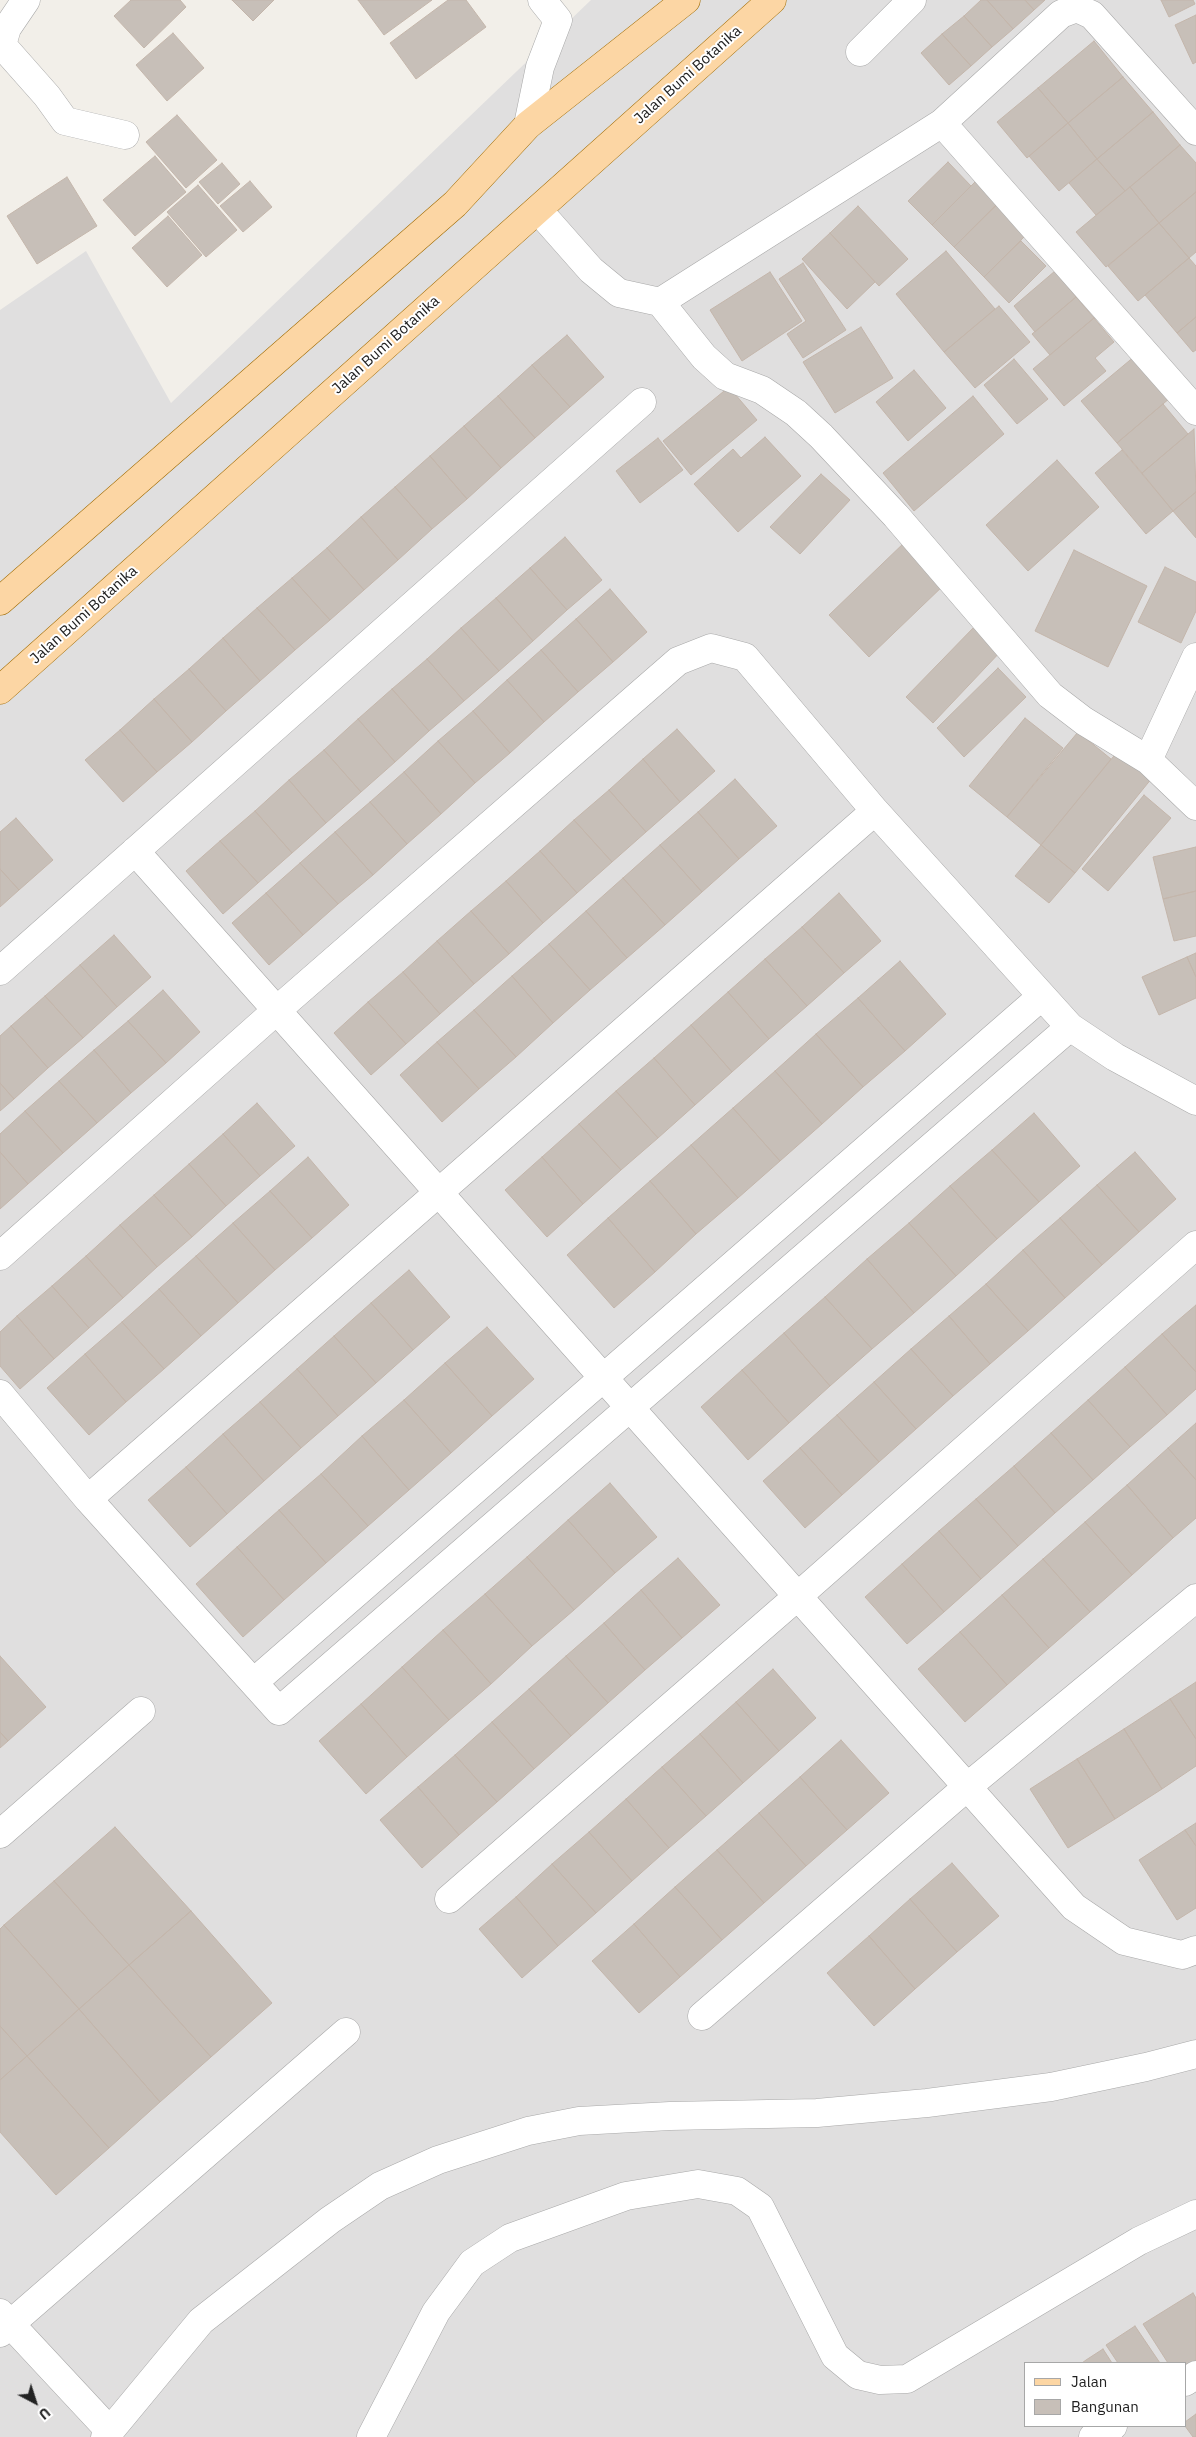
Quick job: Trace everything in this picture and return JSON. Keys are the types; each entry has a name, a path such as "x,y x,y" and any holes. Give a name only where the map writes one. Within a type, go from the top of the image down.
{"main road":[{"path":"0,601 455,204 528,125 686,0"},
{"name":"Jalan Bumi Botanika","path":"0,690 772,0"}],"street":[{"path":"26,0 7,28 1,45 27,72 65,120 125,135"},
{"path":"528,125 540,68 558,20 542,0"},
{"path":"860,52 912,0"},
{"path":"660,302 942,123 1061,14 1077,8 1092,15 1196,130"},
{"path":"942,123 1196,411"},
{"path":"538,210 591,270 619,293 660,302 704,357 725,376 762,390 796,413 821,436 896,516 1050,694 1084,720 1148,760 1196,806"},
{"path":"0,971 642,402"},
{"path":"0,1256 277,1010 678,661 712,648 745,657 875,811 1070,1027 1115,1057 1196,1101"},
{"path":"1148,760 1196,657"},
{"path":"88,1498 875,811"},
{"path":"135,851 1074,1907 1124,1941 1182,1955 1196,1950"},
{"path":"254,1682 1042,996"},
{"path":"0,1394 88,1498 279,1711 1070,1027"},
{"path":"448,1899 798,1596 1196,1245"},
{"path":"702,2016 967,1787 1196,1598"},
{"path":"0,1834 141,1711"},
{"path":"346,2032 3,2324 107,2433 201,2321 277,2260 344,2210 380,2186 438,2160 528,2131 579,2121 670,2116 817,2113 927,2103 1051,2087 1146,2067 1196,2054"},
{"path":"370,2437 436,2312 472,2263 510,2238 626,2196 698,2184 737,2191 760,2207 835,2356 858,2376 880,2380 906,2379 1139,2241 1196,2214"},
{"path":"1093,2437 1111,2427"}],"shaded area":[{"path":"591,0 1196,0 1196,2437 0,2437 0,310 86,251 171,403"}],"building":[{"path":"131,0 180,0 186,7 144,48 114,16"},
{"path":"232,0 274,0 253,21"},
{"path":"358,0 432,0 384,35"},
{"path":"448,0 466,0 486,27 416,79 390,43"},
{"path":"981,0 987,0 1013,29 992,47 964,16"},
{"path":"987,0 1025,0 1034,10 1013,29"},
{"path":"1025,0 1045,0 1034,10"},
{"path":"1161,0 1193,0 1195,4 1169,17"},
{"path":"1196,15 1196,62 1193,64 1175,25"},
{"path":"964,16 992,47 971,66 942,34"},
{"path":"173,33 204,68 167,101 136,65"},
{"path":"942,34 971,66 949,85 921,53"},
{"path":"1094,41 1123,77 1068,123 1038,88"},
{"path":"1123,77 1153,112 1097,159 1068,123"},
{"path":"1038,88 1068,123 1027,158 997,122"},
{"path":"1153,112 1180,145 1125,191 1097,159"},
{"path":"177,115 217,160 186,188 146,142"},
{"path":"1068,123 1097,159 1059,191 1029,156"},
{"path":"1180,145 1196,163 1196,192 1159,223 1130,187"},
{"path":"155,156 186,192 135,236 103,200"},
{"path":"1097,159 1125,191 1096,215 1069,183"},
{"path":"948,162 971,186 932,225 908,201"},
{"path":"222,163 240,184 218,204 199,182"},
{"path":"67,177 97,226 37,264 7,216"},
{"path":"978,179 1000,202 954,247 932,225"},
{"path":"250,181 272,207 243,232 220,206"},
{"path":"198,185 237,230 206,257 167,212"},
{"path":"1130,187 1159,223 1106,267 1076,232"},
{"path":"1196,192 1196,252 1189,258 1159,223"},
{"path":"996,205 1026,235 984,277 954,247"},
{"path":"858,206 908,259 879,286 830,233"},
{"path":"168,216 202,255 167,287 132,248"},
{"path":"1159,223 1189,258 1138,301 1108,266"},
{"path":"830,233 875,282 847,309 802,259"},
{"path":"1021,241 1046,266 1009,303 984,277"},
{"path":"946,251 995,309 944,352 896,294"},
{"path":"1189,258 1196,266 1196,317 1177,333 1145,295"},
{"path":"803,263 846,330 803,358 787,334 806,321 779,279"},
{"path":"1055,271 1076,297 1035,332 1014,306"},
{"path":"770,272 802,321 742,361 710,310"},
{"path":"1076,297 1094,318 1050,355 1032,334"},
{"path":"999,306 1030,342 975,388 944,352"},
{"path":"1196,317 1196,350 1193,352 1177,333"},
{"path":"1094,318 1114,342 1095,358 1106,371 1064,406 1033,369"},
{"path":"861,327 893,378 835,413 803,362"},
{"path":"567,335 604,377 570,407 532,365"},
{"path":"1135,356 1170,398 1117,443 1081,401"},
{"path":"1014,359 1048,399 1017,424 984,385"},
{"path":"532,365 570,407 535,438 498,396"},
{"path":"914,370 946,408 908,441 876,402"},
{"path":"729,387 757,420 691,475 663,441"},
{"path":"498,396 535,438 501,468 464,426"},
{"path":"973,396 1004,434 914,511 883,473"},
{"path":"1163,404 1188,434 1142,473 1117,443"},
{"path":"464,426 501,468 467,499 430,456"},
{"path":"1194,429 1196,492 1173,511 1142,473"},
{"path":"765,437 801,476 738,532 694,484 733,449 741,458"},
{"path":"658,438 683,470 640,503 616,471"},
{"path":"1122,450 1173,511 1146,534 1095,473"},
{"path":"430,456 467,499 432,529 395,487"},
{"path":"1057,460 1099,507 1028,571 986,525"},
{"path":"821,474 850,500 800,554 770,527"},
{"path":"395,487 432,529 398,560 361,517"},
{"path":"1196,492 1196,538 1173,511"},
{"path":"361,517 398,560 364,590 327,548"},
{"path":"565,537 602,580 567,610 530,568"},
{"path":"906,541 946,583 869,657 829,615"},
{"path":"327,548 364,590 330,620 292,578"},
{"path":"1074,550 1147,586 1108,667 1035,631"},
{"path":"1165,567 1196,582 1196,611 1181,643 1138,622"},
{"path":"530,568 567,610 533,641 496,598"},
{"path":"292,578 330,620 295,650 257,608"},
{"path":"610,589 647,632 613,662 576,619"},
{"path":"496,598 533,641 499,671 461,628"},
{"path":"257,608 295,650 260,681 223,638"},
{"path":"576,619 613,662 578,692 541,650"},
{"path":"977,624 1003,649 933,723 906,697"},
{"path":"461,628 499,671 464,701 427,659"},
{"path":"223,638 260,681 226,711 189,669"},
{"path":"541,650 578,692 544,722 507,680"},
{"path":"427,659 464,701 429,731 392,689"},
{"path":"998,668 1026,697 964,757 937,728"},
{"path":"189,669 226,711 192,742 154,699"},
{"path":"507,680 544,722 510,753 473,711"},
{"path":"392,689 429,731 395,762 358,719"},
{"path":"154,699 192,742 157,772 120,730"},
{"path":"473,711 510,753 475,783 438,741"},
{"path":"1025,718 1063,748 1007,817 969,786"},
{"path":"358,719 395,762 361,792 324,750"},
{"path":"677,729 715,771 680,802 643,759"},
{"path":"120,730 157,772 123,802 85,760"},
{"path":"1078,732 1111,759 1041,845 1007,817"},
{"path":"438,741 475,783 441,814 404,772"},
{"path":"324,750 361,792 326,823 289,780"},
{"path":"1118,751 1152,778 1075,873 1041,845"},
{"path":"643,759 680,802 646,832 609,790"},
{"path":"404,772 441,814 407,844 370,802"},
{"path":"735,779 777,826 739,859 698,812"},
{"path":"289,780 326,823 292,853 255,811"},
{"path":"609,790 646,832 612,862 574,820"},
{"path":"1144,795 1171,818 1108,891 1082,869"},
{"path":"370,802 407,844 373,875 335,832"},
{"path":"255,811 292,853 258,883 220,841"},
{"path":"698,812 739,859 702,892 660,845"},
{"path":"16,818 53,860 19,890 0,869 0,832"},
{"path":"574,820 612,862 577,893 540,851"},
{"path":"335,832 373,875 338,904 300,863"},
{"path":"220,841 258,883 223,914 186,871"},
{"path":"660,845 702,892 665,925 623,878"},
{"path":"1041,845 1075,873 1049,903 1015,876"},
{"path":"1196,847 1196,891 1163,899 1153,857"},
{"path":"540,851 577,893 543,923 506,881"},
{"path":"300,863 338,904 303,935 266,893"},
{"path":"0,869 19,890 0,907"},
{"path":"623,878 665,925 627,958 586,911"},
{"path":"506,881 543,923 509,954 471,911"},
{"path":"1196,891 1196,936 1174,941 1163,899"},
{"path":"266,893 303,935 269,965 232,923"},
{"path":"839,893 881,941 844,973 802,927"},
{"path":"471,911 509,954 474,984 437,941"},
{"path":"586,911 627,958 590,990 549,944"},
{"path":"802,927 844,973 807,1006 765,959"},
{"path":"114,935 151,977 117,1007 80,965"},
{"path":"437,941 474,984 440,1014 403,972"},
{"path":"549,944 590,990 553,1023 512,976"},
{"path":"1196,953 1196,977 1187,957"},
{"path":"1187,957 1196,977 1196,998 1159,1015 1142,977"},
{"path":"765,959 807,1006 769,1039 728,992"},
{"path":"900,961 946,1014 905,1051 858,998"},
{"path":"80,965 117,1007 83,1038 45,996"},
{"path":"403,972 440,1014 406,1044 368,1002"},
{"path":"512,976 553,1023 516,1057 474,1010"},
{"path":"163,990 200,1032 166,1063 128,1021"},
{"path":"728,992 769,1039 732,1072 691,1025"},
{"path":"45,996 83,1038 48,1068 11,1026"},
{"path":"858,998 905,1051 863,1087 816,1034"},
{"path":"368,1002 406,1044 371,1075 334,1033"},
{"path":"474,1010 516,1057 479,1089 437,1042"},
{"path":"128,1021 166,1063 131,1093 94,1050"},
{"path":"691,1025 732,1072 695,1105 654,1058"},
{"path":"11,1026 48,1068 14,1099 0,1083 0,1036"},
{"path":"816,1034 863,1087 822,1124 775,1071"},
{"path":"437,1042 479,1089 442,1122 400,1075"},
{"path":"94,1050 131,1093 97,1123 59,1081"},
{"path":"654,1058 695,1105 658,1138 616,1091"},
{"path":"775,1071 822,1124 780,1161 733,1108"},
{"path":"59,1081 97,1123 63,1153 25,1111"},
{"path":"0,1083 14,1099 0,1111"},
{"path":"616,1091 658,1138 621,1170 579,1124"},
{"path":"257,1103 295,1146 260,1176 223,1134"},
{"path":"733,1108 780,1161 738,1198 691,1145"},
{"path":"25,1111 63,1153 28,1184 0,1152 0,1134"},
{"path":"1034,1113 1080,1166 1039,1202 992,1150"},
{"path":"579,1124 621,1170 583,1204 542,1157"},
{"path":"223,1134 260,1176 226,1206 189,1164"},
{"path":"691,1145 738,1198 696,1234 650,1181"},
{"path":"992,1150 1039,1202 997,1239 950,1186"},
{"path":"0,1152 28,1184 0,1209"},
{"path":"1135,1152 1176,1199 1139,1232 1097,1185"},
{"path":"308,1157 349,1205 312,1238 270,1191"},
{"path":"542,1157 583,1204 547,1237 505,1190"},
{"path":"189,1164 226,1206 192,1237 154,1195"},
{"path":"650,1181 696,1234 655,1272 608,1218"},
{"path":"1097,1185 1139,1232 1102,1265 1060,1218"},
{"path":"950,1186 997,1239 956,1276 909,1223"},
{"path":"270,1191 312,1238 275,1270 233,1223"},
{"path":"154,1195 192,1237 157,1267 120,1225"},
{"path":"608,1218 655,1272 614,1308 567,1255"},
{"path":"1060,1218 1102,1265 1065,1298 1023,1250"},
{"path":"233,1223 275,1270 238,1303 196,1256"},
{"path":"909,1223 956,1276 914,1313 867,1259"},
{"path":"120,1225 157,1267 123,1298 86,1256"},
{"path":"1023,1250 1065,1298 1028,1331 986,1284"},
{"path":"86,1256 123,1298 89,1328 52,1286"},
{"path":"196,1256 238,1303 201,1336 159,1289"},
{"path":"867,1259 914,1313 872,1349 825,1297"},
{"path":"409,1270 450,1317 413,1350 371,1303"},
{"path":"986,1284 1028,1331 990,1364 949,1316"},
{"path":"52,1286 89,1328 54,1359 17,1316"},
{"path":"159,1289 201,1336 164,1369 122,1322"},
{"path":"825,1297 872,1349 830,1386 784,1333"},
{"path":"371,1303 413,1350 376,1383 334,1336"},
{"path":"1196,1305 1196,1372 1162,1334"},
{"path":"17,1316 54,1359 20,1389 0,1366 0,1332"},
{"path":"949,1316 990,1364 953,1396 911,1349"},
{"path":"122,1322 164,1369 126,1402 85,1354"},
{"path":"487,1327 534,1379 492,1416 445,1363"},
{"path":"784,1333 830,1386 789,1423 742,1370"},
{"path":"1162,1334 1196,1372 1196,1389 1167,1415 1125,1367"},
{"path":"334,1336 376,1383 338,1416 297,1369"},
{"path":"911,1349 953,1396 916,1429 874,1382"},
{"path":"85,1354 126,1402 89,1435 47,1388"},
{"path":"445,1363 492,1416 451,1453 404,1400"},
{"path":"1125,1367 1167,1415 1130,1447 1088,1400"},
{"path":"297,1369 338,1416 301,1448 260,1402"},
{"path":"742,1370 789,1423 748,1460 701,1407"},
{"path":"874,1382 916,1429 879,1462 837,1415"},
{"path":"404,1400 451,1453 409,1490 362,1436"},
{"path":"1088,1400 1130,1447 1093,1480 1051,1433"},
{"path":"260,1402 301,1448 264,1481 223,1434"},
{"path":"837,1415 879,1462 842,1495 800,1448"},
{"path":"1196,1423 1196,1480 1168,1448"},
{"path":"1051,1433 1093,1480 1055,1513 1014,1466"},
{"path":"223,1434 264,1481 227,1514 186,1467"},
{"path":"362,1436 409,1490 368,1526 321,1474"},
{"path":"800,1448 842,1495 805,1528 763,1481"},
{"path":"1168,1448 1196,1480 1196,1518 1173,1538 1127,1485"},
{"path":"1014,1466 1055,1513 1018,1546 976,1499"},
{"path":"186,1467 227,1514 190,1547 148,1500"},
{"path":"321,1474 368,1526 326,1563 279,1510"},
{"path":"610,1483 657,1537 615,1573 568,1520"},
{"path":"1127,1485 1173,1538 1132,1575 1085,1522"},
{"path":"976,1499 1018,1546 981,1579 939,1531"},
{"path":"279,1510 326,1563 284,1600 237,1547"},
{"path":"568,1520 615,1573 574,1610 527,1557"},
{"path":"1085,1522 1132,1575 1090,1612 1043,1559"},
{"path":"939,1531 981,1579 944,1612 902,1564"},
{"path":"237,1547 284,1600 243,1637 196,1584"},
{"path":"527,1557 574,1610 532,1646 485,1594"},
{"path":"678,1558 720,1605 682,1638 641,1590"},
{"path":"1043,1559 1090,1612 1049,1648 1002,1595"},
{"path":"902,1564 944,1612 907,1644 865,1597"},
{"path":"641,1590 682,1638 645,1670 604,1623"},
{"path":"485,1594 532,1646 491,1684 443,1630"},
{"path":"1002,1595 1049,1648 1007,1685 960,1632"},
{"path":"604,1623 645,1670 608,1703 566,1656"},
{"path":"443,1630 491,1684 449,1720 402,1667"},
{"path":"960,1632 1007,1685 965,1722 918,1669"},
{"path":"0,1656 46,1707 8,1741 0,1732"},
{"path":"566,1656 608,1703 571,1736 529,1689"},
{"path":"402,1667 449,1720 407,1757 361,1704"},
{"path":"773,1669 816,1718 779,1751 736,1702"},
{"path":"1196,1682 1196,1739 1170,1699"},
{"path":"529,1689 571,1736 534,1769 492,1722"},
{"path":"1170,1699 1196,1739 1196,1766 1162,1789 1124,1729"},
{"path":"736,1702 779,1751 743,1783 700,1734"},
{"path":"361,1704 407,1757 366,1794 319,1741"},
{"path":"492,1722 534,1769 497,1802 455,1755"},
{"path":"1124,1729 1162,1789 1115,1819 1077,1759"},
{"path":"0,1732 8,1741 0,1748"},
{"path":"700,1734 743,1783 706,1816 662,1767"},
{"path":"841,1740 889,1793 847,1830 800,1777"},
{"path":"455,1755 497,1802 459,1835 418,1787"},
{"path":"1077,1759 1115,1819 1068,1848 1030,1789"},
{"path":"662,1767 706,1816 669,1848 626,1799"},
{"path":"800,1777 847,1830 806,1866 759,1813"},
{"path":"418,1787 459,1835 422,1868 380,1820"},
{"path":"626,1799 669,1848 632,1881 589,1832"},
{"path":"759,1813 806,1866 764,1903 717,1850"},
{"path":"1196,1823 1196,1846 1185,1830"},
{"path":"115,1827 191,1911 129,1965 54,1881"},
{"path":"1185,1830 1196,1846 1196,1908 1177,1920 1139,1860"},
{"path":"589,1832 632,1881 596,1913 552,1864"},
{"path":"717,1850 764,1903 722,1940 675,1887"},
{"path":"952,1863 999,1916 957,1952 910,1899"},
{"path":"552,1864 596,1913 558,1946 516,1897"},
{"path":"54,1881 129,1965 79,2009 4,1925"},
{"path":"675,1887 722,1940 680,1977 634,1924"},
{"path":"516,1897 558,1946 522,1978 479,1929"},
{"path":"910,1899 957,1952 915,1989 869,1936"},
{"path":"191,1911 272,2003 211,2057 129,1965"},
{"path":"634,1924 680,1977 639,2013 592,1961"},
{"path":"4,1925 79,2009 27,2056 0,2026 0,1929"},
{"path":"869,1936 915,1989 874,2026 827,1973"},
{"path":"129,1965 211,2057 160,2102 79,2009"},
{"path":"79,2009 160,2102 109,2148 27,2056"},
{"path":"0,2026 27,2056 0,2080"},
{"path":"27,2056 109,2148 56,2195 0,2132 0,2080"},
{"path":"1193,2293 1196,2298 1196,2362 1186,2368 1186,2362 1167,2362 1143,2324"},
{"path":"1135,2326 1159,2362 1117,2362 1106,2345"},
{"path":"1103,2349 1111,2362 1083,2362"},
{"path":"1196,2414 1196,2437 1193,2437 1186,2427 1186,2421"}]}
